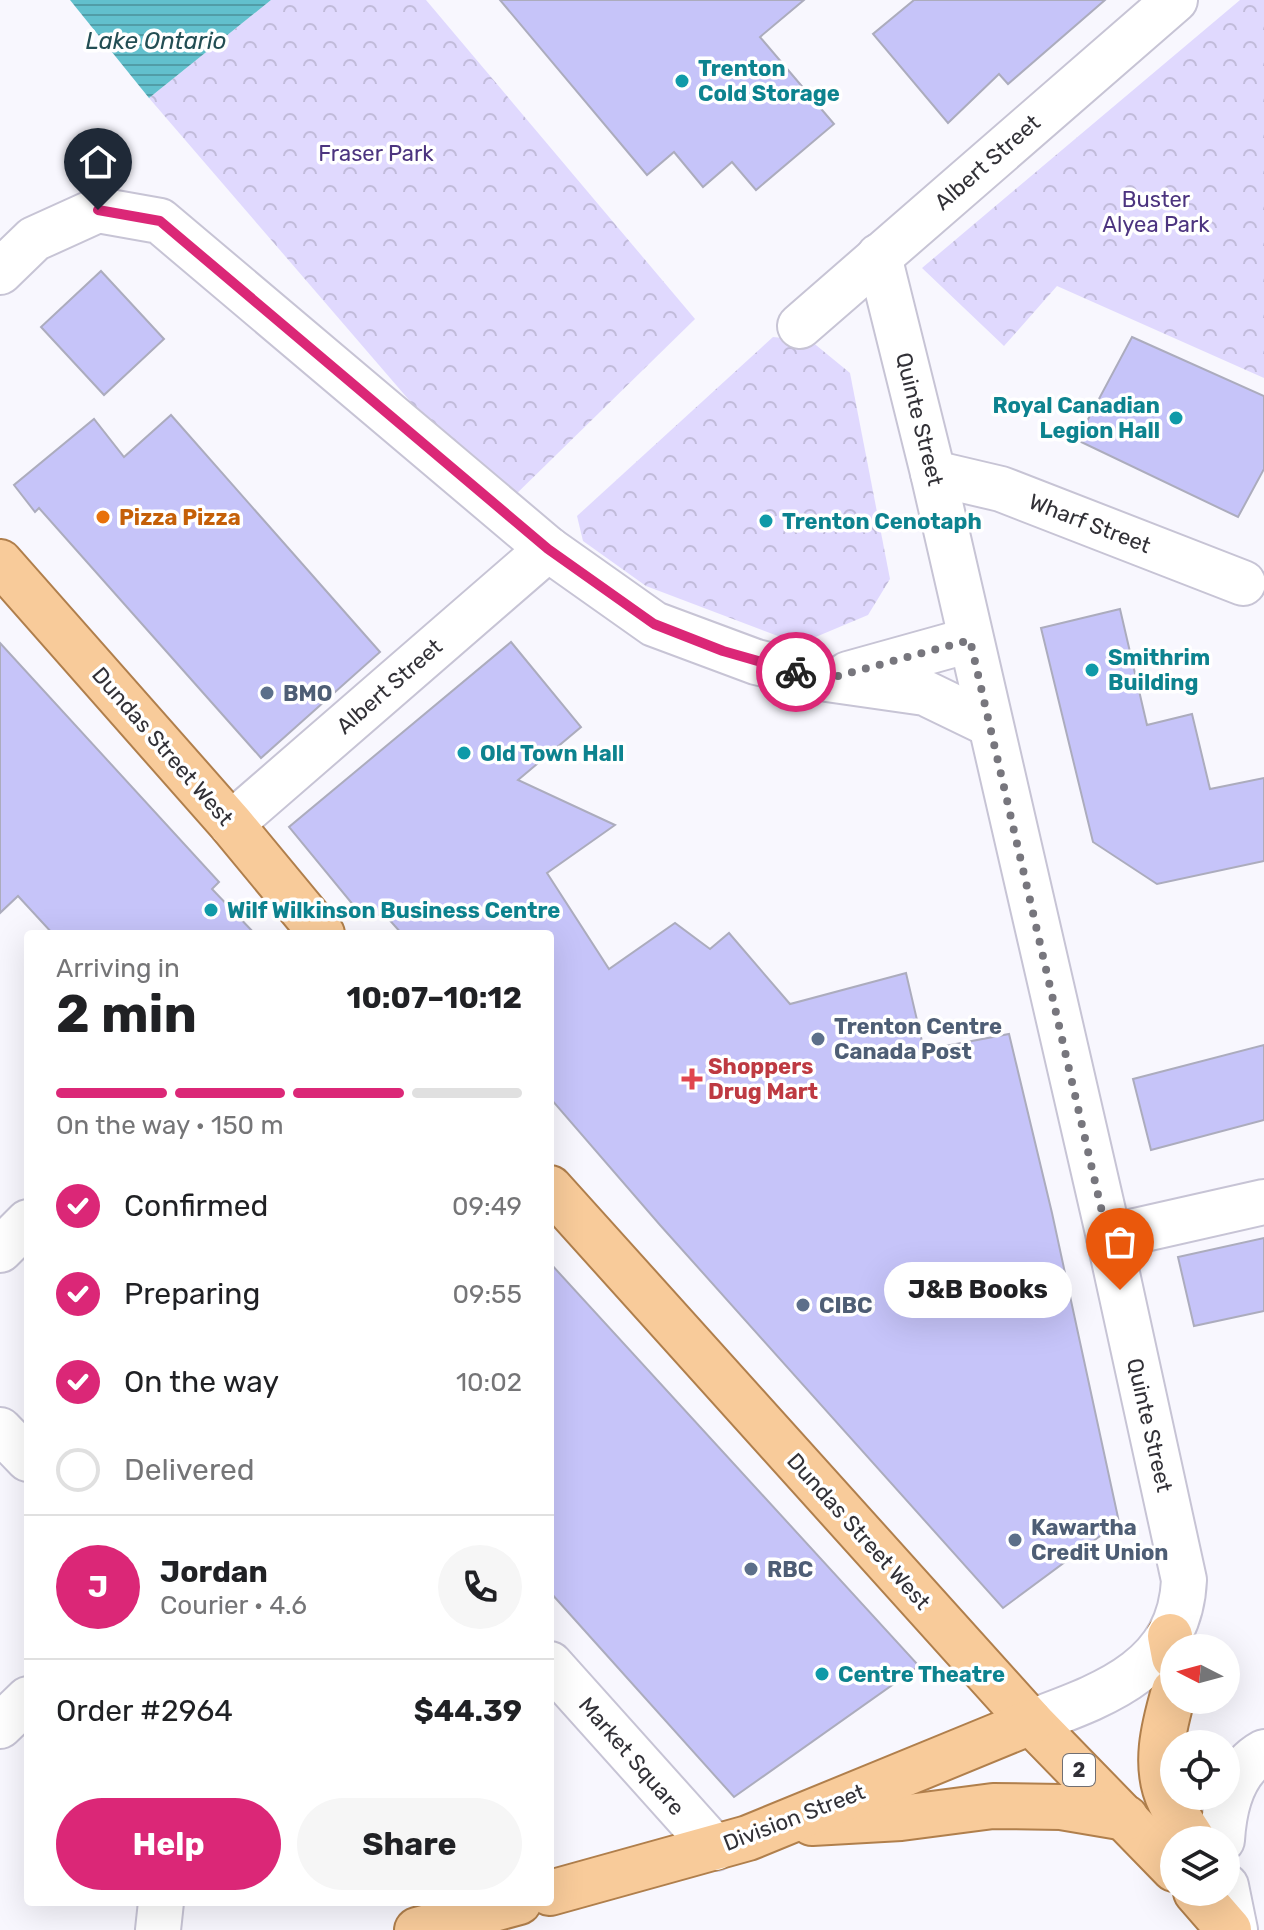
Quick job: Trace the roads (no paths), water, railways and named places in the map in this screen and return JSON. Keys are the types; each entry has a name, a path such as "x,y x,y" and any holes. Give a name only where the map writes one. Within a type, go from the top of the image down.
{"main road":[{"name":"Dundas Street West","path":"0,562 231,824 319,930"},
{"name":"Dundas Street West","path":"554,1192 1031,1722 1160,1854"},
{"path":"1167,1714 1161,1752 1164,1782 1169,1801 1184,1826"},
{"name":"Division Street","path":"554,1892 715,1848 1031,1722"},
{"path":"778,1825 901,1818 993,1806 1061,1807 1126,1818"},
{"path":"417,1930 504,1906"},
{"path":"1209,1906 1232,1930"},
{"path":"1222,1906 1232,1930"}],"street":[{"name":"Albert Street","path":"800,326 1175,0"},
{"path":"0,272 34,239 98,210 160,221 548,549 654,624 756,662 827,679 925,693 989,724"},
{"name":"Quinte Street","path":"879,256 933,473 1109,1237 1184,1580 1184,1601 1175,1634"},
{"name":"Wharf Street","path":"933,473 1001,489 1243,583"},
{"name":"Albert Street","path":"231,824 548,549"},
{"path":"827,679 970,640"},
{"path":"1109,1237 1264,1202"},
{"path":"0,1250 24,1226"},
{"path":"0,1430 24,1455"},
{"name":"Quinte Street","path":"1031,1722 1100,1696 1137,1673 1160,1654"},
{"name":"Market Square","path":"554,1668 715,1848"},
{"path":"0,1726 24,1703"},
{"path":"1223,1826 1235,1780 1251,1759 1264,1752"},
{"path":"158,1930 161,1906"},
{"path":"1229,1906 1232,1930"}],"water":[{"name":"Lake Ontario","path":"70,0 271,0 149,98"}],"place":[{"name":"Trenton Cold Storage","path":"682,81"},
{"name":"Royal Canadian Legion Hall","path":"1176,418"},
{"name":"Pizza Pizza","path":"103,517"},
{"name":"Trenton Cenotaph","path":"766,521"},
{"name":"Smithrim Building","path":"1092,670"},
{"name":"BMO","path":"267,693"},
{"name":"Old Town Hall","path":"464,753"},
{"name":"Wilf Wilkinson Business Centre","path":"211,910"},
{"name":"Trenton Centre Canada Post","path":"818,1039"},
{"name":"Shoppers Drug Mart","path":"692,1079"},
{"name":"J&B Books","path":"1120,1290"},
{"name":"CIBC","path":"803,1305"},
{"name":"Kawartha Credit Union","path":"1015,1540"},
{"name":"RBC","path":"751,1569"},
{"name":"Centre Theatre","path":"822,1674"}],"park label":[{"name":"Fraser Park","path":"376,153"},
{"name":"Buster Alyea Park","path":"1156,212"}]}
